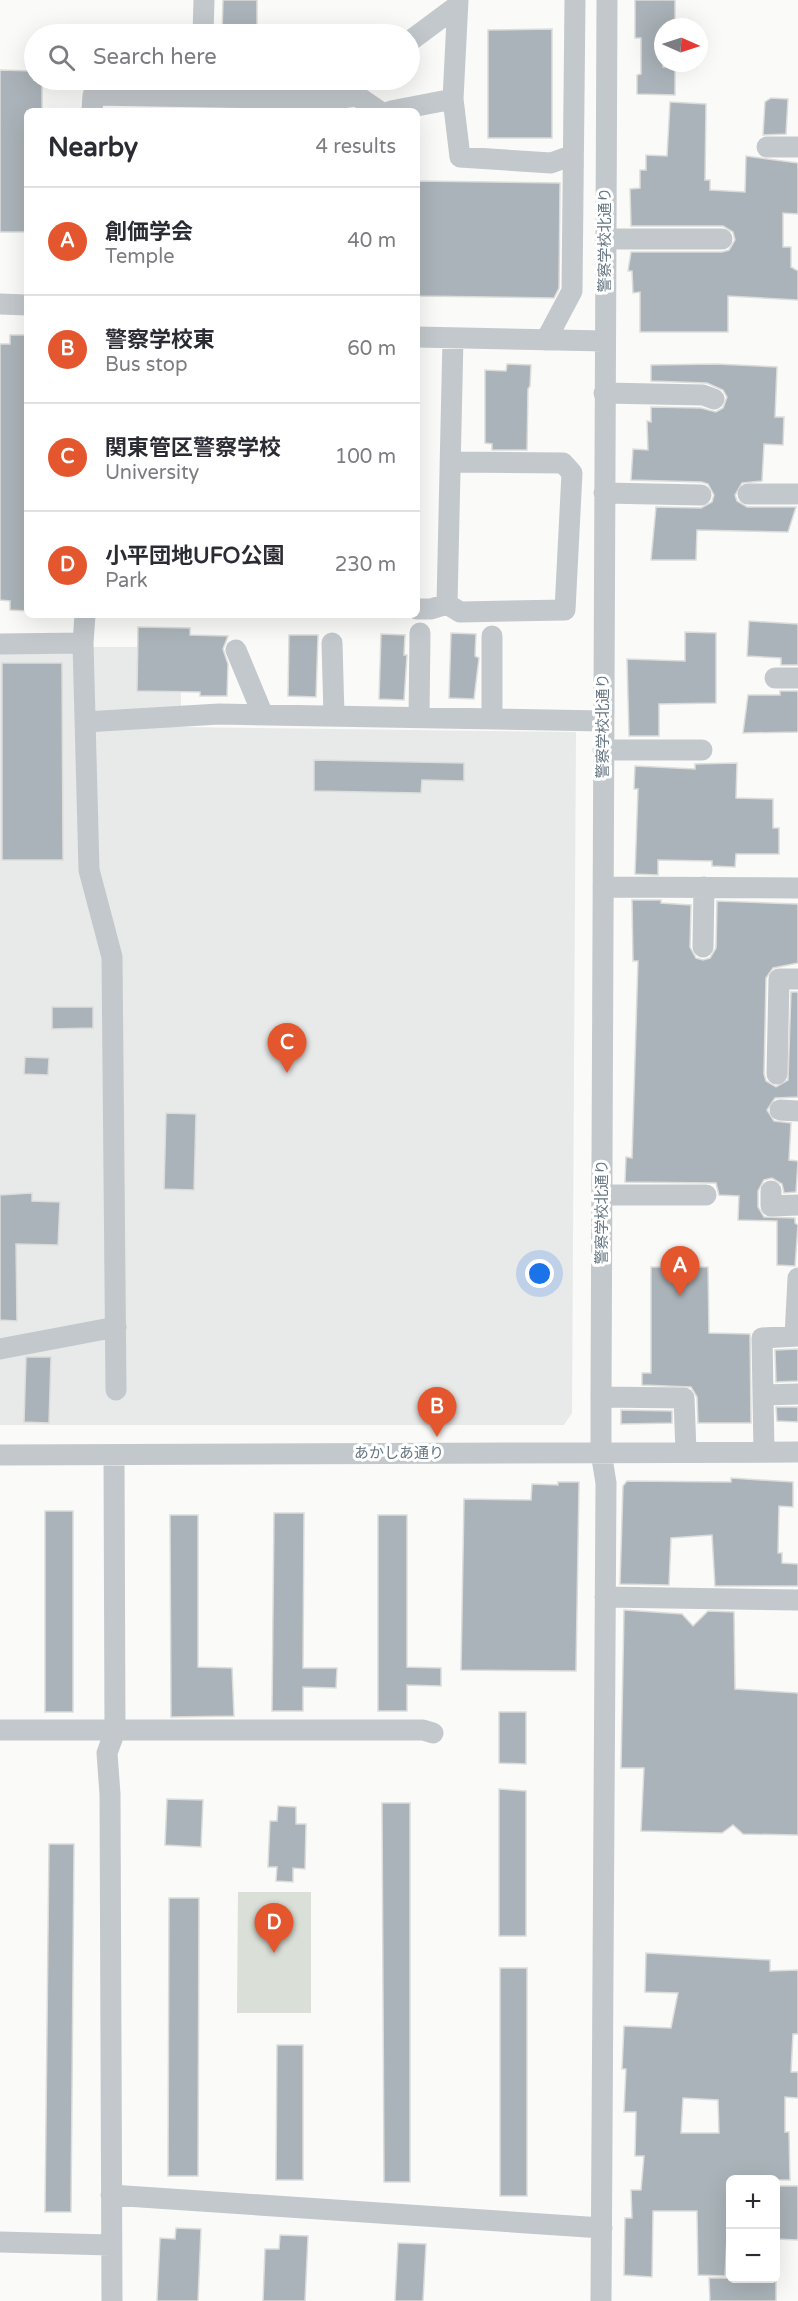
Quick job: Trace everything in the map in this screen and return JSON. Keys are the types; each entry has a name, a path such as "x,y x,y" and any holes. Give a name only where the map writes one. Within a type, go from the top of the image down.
{"street":[{"path":"203,24 204,0"},
{"path":"546,340 572,291 575,0"},
{"name":"警察学校北通り","path":"601,2301 606,1483 601,1452 601,1397 607,0"},
{"path":"457,3 453,99 460,157 551,163 573,155"},
{"path":"420,33 457,3"},
{"path":"92,108 93,95 185,90"},
{"path":"216,90 333,99 357,96 375,108"},
{"path":"333,99 345,90"},
{"path":"406,108 453,99"},
{"path":"767,147 798,147"},
{"path":"605,239 723,239"},
{"path":"0,304 24,305"},
{"path":"420,337 604,341"},
{"path":"447,604 453,338"},
{"path":"604,393 703,395 714,399"},
{"path":"420,609 431,609 447,604 460,612 565,610 572,473 563,463 450,462"},
{"path":"604,493 701,495"},
{"path":"748,494 798,494"},
{"path":"85,618 83,644 89,870 112,957 116,1390"},
{"path":"419,717 420,633"},
{"path":"492,636 492,719"},
{"path":"332,643 334,716"},
{"path":"0,644 83,644"},
{"path":"236,650 263,715"},
{"path":"775,678 798,678"},
{"path":"85,722 219,714 603,721"},
{"path":"603,750 702,750"},
{"path":"603,887 798,888"},
{"path":"703,947 704,887"},
{"path":"777,1074 779,979 798,979"},
{"path":"771,1191 771,1206 798,1205"},
{"path":"602,1195 706,1195"},
{"path":"764,1452 762,1338 796,1336 792,1278"},
{"path":"0,1349 116,1328"},
{"path":"764,1395 798,1394"},
{"path":"601,1397 684,1398 686,1452"},
{"name":"あかしあ通り","path":"0,1455 798,1452"},
{"path":"112,2301 110,1794 107,1753 115,1731 114,1455"},
{"path":"605,1597 798,1600"},
{"path":"0,1730 423,1730 433,1733"},
{"path":"111,2194 602,2228"},
{"path":"0,2242 110,2245"}],"shaded area":[{"path":"0,647 181,647 181,727 576,732 572,1413 564,1425 0,1425"},
{"path":"238,1892 311,1892 311,2013 237,2013"}],"building":[{"path":"223,0 257,0 257,24 222,24"},
{"path":"635,0 675,0 675,18 654,18 654,72 675,72 675,95 637,94 637,75 641,74 641,38 635,38"},
{"path":"552,29 552,138 488,138 488,30"},
{"path":"0,70 24,71 24,90 42,90 42,108 24,108 24,232 0,232"},
{"path":"771,98 788,99 786,134 763,135 765,102"},
{"path":"670,102 706,104 705,180 710,180 710,190 745,192 746,156 798,163 798,214 783,213 783,247 791,247 791,267 798,271 798,300 728,296 728,332 640,332 640,292 633,293 632,271 628,271 631,252 722,252 729,250 735,240 733,232 723,226 631,226 630,189 640,188 640,170 646,170 646,155 667,156"},
{"path":"420,181 560,183 559,288 554,298 420,296"},
{"path":"10,335 24,335 24,611 10,610 10,601 0,600 0,344 10,344"},
{"path":"507,364 531,365 528,389 527,450 492,450 492,444 485,443 485,370 506,371"},
{"path":"716,364 777,367 775,417 784,417 783,445 764,444 762,481 742,483 735,495 737,501 747,507 796,507 788,532 697,530 696,560 651,560 656,507 701,508 712,502 714,495 708,484 702,482 631,480 633,449 648,450 647,421 651,422 651,407 701,408 716,412 723,408 727,397 723,390 707,383 651,381 651,365"},
{"path":"749,621 798,624 798,665 781,665 781,658 747,656"},
{"path":"138,627 190,628 190,635 228,636 223,649 228,664 227,696 200,696 200,692 137,691"},
{"path":"685,632 716,633 716,703 659,704 659,736 629,736 627,659 685,661"},
{"path":"451,633 476,634 475,656 479,658 474,699 449,698"},
{"path":"381,634 405,635 404,655 407,655 404,700 379,699"},
{"path":"289,635 318,635 316,697 288,696"},
{"path":"2,663 62,663 63,860 2,860"},
{"path":"780,691 798,691 798,732 743,733 748,695 780,695"},
{"path":"314,760 464,763 464,781 422,780 421,793 314,791"},
{"path":"737,763 736,798 773,799 773,828 779,828 779,854 736,854 735,867 712,866 712,861 658,860 658,875 635,874 638,789 634,789 635,766 695,769 695,764"},
{"path":"632,900 661,900 661,903 691,905 690,947 696,958 703,960 710,958 716,948 717,901 798,904 798,963 773,968 766,978 764,1074 766,1081 776,1087 788,1080 791,992 798,992 798,1097 775,1098 767,1110 774,1121 791,1123 789,1160 798,1161 796,1192 784,1193 782,1184 772,1178 764,1180 758,1191 758,1207 764,1217 795,1218 795,1223 798,1225 795,1266 777,1265 777,1221 738,1220 739,1196 719,1195 716,1183 625,1182 626,1157 632,1158 638,961 633,961"},
{"path":"52,1007 93,1007 93,1028 52,1029"},
{"path":"25,1057 49,1058 48,1075 24,1074"},
{"path":"166,1113 196,1114 194,1190 164,1189"},
{"path":"32,1193 32,1201 60,1202 58,1245 16,1244 17,1321 0,1320 0,1195"},
{"path":"651,1267 708,1267 709,1333 750,1334 751,1423 698,1423 697,1397 691,1387 642,1385 642,1373 651,1373"},
{"path":"798,1349 798,1381 776,1382 775,1350"},
{"path":"26,1357 51,1357 49,1423 24,1422"},
{"path":"776,1407 798,1407 798,1422 777,1421"},
{"path":"621,1410 672,1411 672,1423 621,1424"},
{"path":"731,1478 793,1482 793,1507 779,1506 778,1553 782,1553 782,1563 798,1564 798,1586 715,1586 712,1535 671,1538 669,1585 620,1584 623,1486 627,1481 731,1482"},
{"path":"558,1482 579,1482 576,1671 461,1670 464,1499 531,1500 532,1484 558,1485"},
{"path":"45,1511 73,1511 73,1712 45,1712"},
{"path":"274,1513 304,1513 303,1668 337,1668 336,1688 303,1687 303,1711 272,1711"},
{"path":"170,1515 198,1515 198,1667 232,1668 234,1716 171,1717"},
{"path":"378,1515 407,1515 407,1667 441,1668 441,1686 407,1685 407,1711 378,1711"},
{"path":"624,1610 682,1614 693,1626 708,1611 734,1612 735,1689 798,1693 798,1835 743,1834 733,1825 722,1833 641,1831 644,1768 621,1768"},
{"path":"499,1712 526,1712 526,1764 499,1763"},
{"path":"499,1789 526,1791 526,1936 499,1936"},
{"path":"167,1799 203,1800 201,1847 165,1845"},
{"path":"382,1803 410,1803 410,2182 384,2182"},
{"path":"278,1806 296,1807 296,1824 306,1824 305,1869 293,1868 293,1882 276,1881 277,1867 268,1867 270,1821 277,1821"},
{"path":"49,1844 74,1844 71,2212 45,2212"},
{"path":"169,1898 199,1898 198,2176 168,2176"},
{"path":"646,1953 770,1960 770,1971 798,1970 798,2034 793,2034 791,2072 798,2072 798,2098 785,2097 785,2132 789,2132 790,2180 780,2180 780,2175 726,2175 725,2276 698,2275 697,2211 653,2211 652,2277 624,2275 625,2218 632,2218 631,2190 641,2190 644,2156 635,2156 636,2112 624,2112 626,2069 622,2069 624,2026 671,2028 678,1993 645,1992","holes":["683,2098 718,2100 719,2133 681,2133"]},
{"path":"500,1968 527,1968 527,2196 500,2196"},
{"path":"277,2045 303,2045 303,2180 276,2180"},
{"path":"780,2186 798,2186 798,2240 780,2239"},
{"path":"176,2228 201,2229 198,2301 157,2301 160,2238 175,2239"},
{"path":"280,2235 308,2236 305,2301 263,2301 265,2249 279,2249"},
{"path":"398,2243 426,2244 423,2301 395,2301"},
{"path":"709,2278 726,2278 726,2283 776,2283 776,2301 710,2301"}],"place":[{"name":"関東管区警察学校","path":"287,1073"},
{"name":"創価学会","path":"680,1296"},
{"name":"警察学校東","path":"437,1437"},
{"name":"小平団地UFO公園","path":"274,1953"}]}
